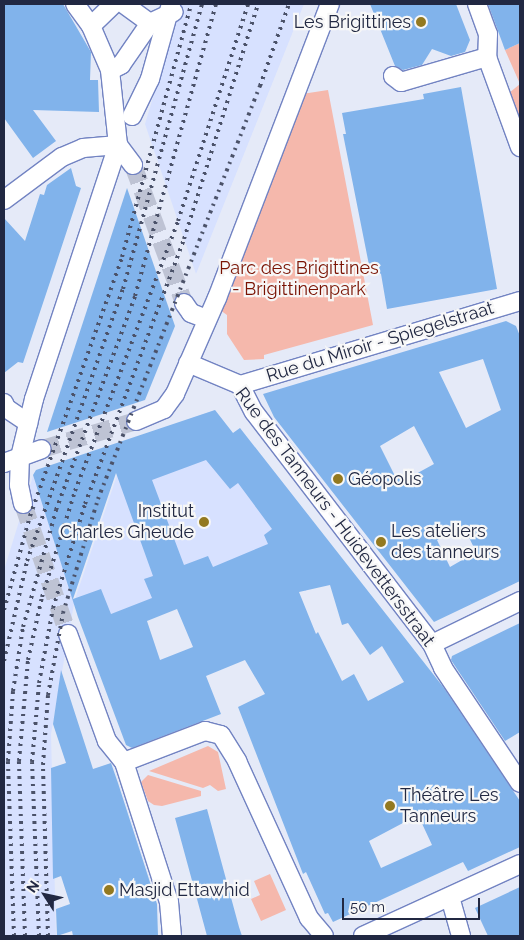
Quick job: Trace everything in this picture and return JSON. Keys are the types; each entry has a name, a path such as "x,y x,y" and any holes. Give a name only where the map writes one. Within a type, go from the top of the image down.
{"street":[{"path":"23,504 12,460 28,423 118,144 110,70 91,26 76,4"},
{"path":"91,26 120,4 150,23"},
{"path":"136,421 169,404 207,319 330,4"},
{"path":"478,4 488,34 488,57 520,147"},
{"path":"115,68 121,65 150,23 173,9"},
{"path":"132,116 150,79 173,9"},
{"path":"393,76 401,82 488,57"},
{"path":"118,144 133,165"},
{"path":"4,200 62,157 83,148 118,144"},
{"name":"Rue du Miroir - Spiegelstraat","path":"240,385 520,301"},
{"path":"184,303 191,313 207,319"},
{"name":"Rue des Tanneurs - Huidevettersstraat","path":"188,363 240,385 254,412 432,644 443,668 520,783"},
{"path":"4,403 6,408 28,423"},
{"path":"12,460 42,449"},
{"path":"432,644 520,601"},
{"path":"68,634 106,741 124,762 169,902 172,936"},
{"path":"124,762 206,731 221,735 237,762 313,926 324,936"},
{"path":"363,936 520,864"},
{"path":"450,897 461,936"}],"shaded area":[{"path":"181,4 304,4 196,274 145,124"},
{"path":"215,410 233,433 240,428 312,520 289,564 111,614 74,604 51,734 56,936 4,936 4,570 33,476 74,602 129,440"}],"green space":[{"path":"520,43 520,84 505,50"},
{"path":"520,84 520,122 509,93"},
{"name":"Parc des Brigittines - Brigittinenpark","path":"328,90 373,325 264,355 264,359 244,360 227,334 227,315 220,310 302,94"},
{"path":"208,746 218,752 226,789 218,791 210,785 203,788 149,771"},
{"path":"148,775 201,791 201,796 162,806 154,805 148,801 141,782"},
{"path":"270,874 286,910 261,921 251,899 260,895 254,881"}],"building":[{"path":"4,4 63,4 91,52 90,80 98,80 99,112 33,110 56,141 33,158 4,118"},
{"path":"370,4 456,4 470,40 465,52 451,56 432,49 422,65 403,70 395,66"},
{"path":"488,4 520,4 520,43 505,50"},
{"path":"461,87 497,289 387,309 381,274 369,265 343,134 346,134 342,113 424,99 423,94"},
{"path":"71,168 76,186 81,188 23,363 18,362 4,373 4,218 25,241 40,194 44,195 47,185"},
{"path":"127,188 175,326 145,400 47,432"},
{"path":"506,321 516,326 520,336 520,581 434,622 274,417 263,394","holes":["483,359 501,410 466,428 439,372","414,426 434,464 414,475 409,472 396,478 380,446","464,527 476,552 450,567 437,540"]},
{"path":"215,410 233,433 240,428 444,688 520,801 520,847 468,871 463,862 333,922 328,913 325,914 306,872 303,874 238,707 265,694 245,660 206,676 221,714 132,748 126,745 78,617 33,475 36,470","holes":["206,460 230,489 238,483 272,529 264,535 268,544 213,567 208,556 184,565 152,480","116,473 153,576 144,579 152,598 111,614 101,589 73,599","330,585 342,625 348,623 370,655 382,646 404,682 368,701 354,674 342,681 318,632 316,634 299,592","177,609 193,647 160,660 147,621","418,815 432,845 381,868 369,841"]},
{"path":"520,623 520,732 505,741 451,660 452,656"},
{"path":"61,670 93,769 111,763 157,904 158,936 73,936 72,931 57,936 56,909 70,904 61,876 53,879 51,768 66,763 53,724"},
{"path":"207,809 242,936 207,936 175,818"},
{"path":"520,887 520,936 488,936 475,908"}],"tunnel":[{"path":"133,165 184,303"},
{"path":"42,449 136,421"},
{"path":"23,504 68,634"}],"railway":[{"path":"4,610 30,516 122,257 191,4"},
{"path":"4,661 27,561 123,289 202,4"},
{"path":"14,936 8,761 13,691 23,627 56,510 135,296 216,4"},
{"path":"25,936 19,761 28,660 42,597 75,491 178,221 248,4"},
{"path":"39,936 32,762 39,683 53,608 85,504 184,239 258,4"},
{"path":"48,936 43,765 48,695 63,613 98,499 260,86 289,4"}],"place":[{"name":"Les Brigittines","path":"421,22"},
{"name":"Géopolis","path":"338,479"},
{"name":"Institut Charles Gheude","path":"204,522"},
{"name":"Les ateliers des tanneurs","path":"381,542"},
{"name":"Théâtre Les Tanneurs","path":"390,806"},
{"name":"Masjid Ettawhid","path":"109,890"}]}
